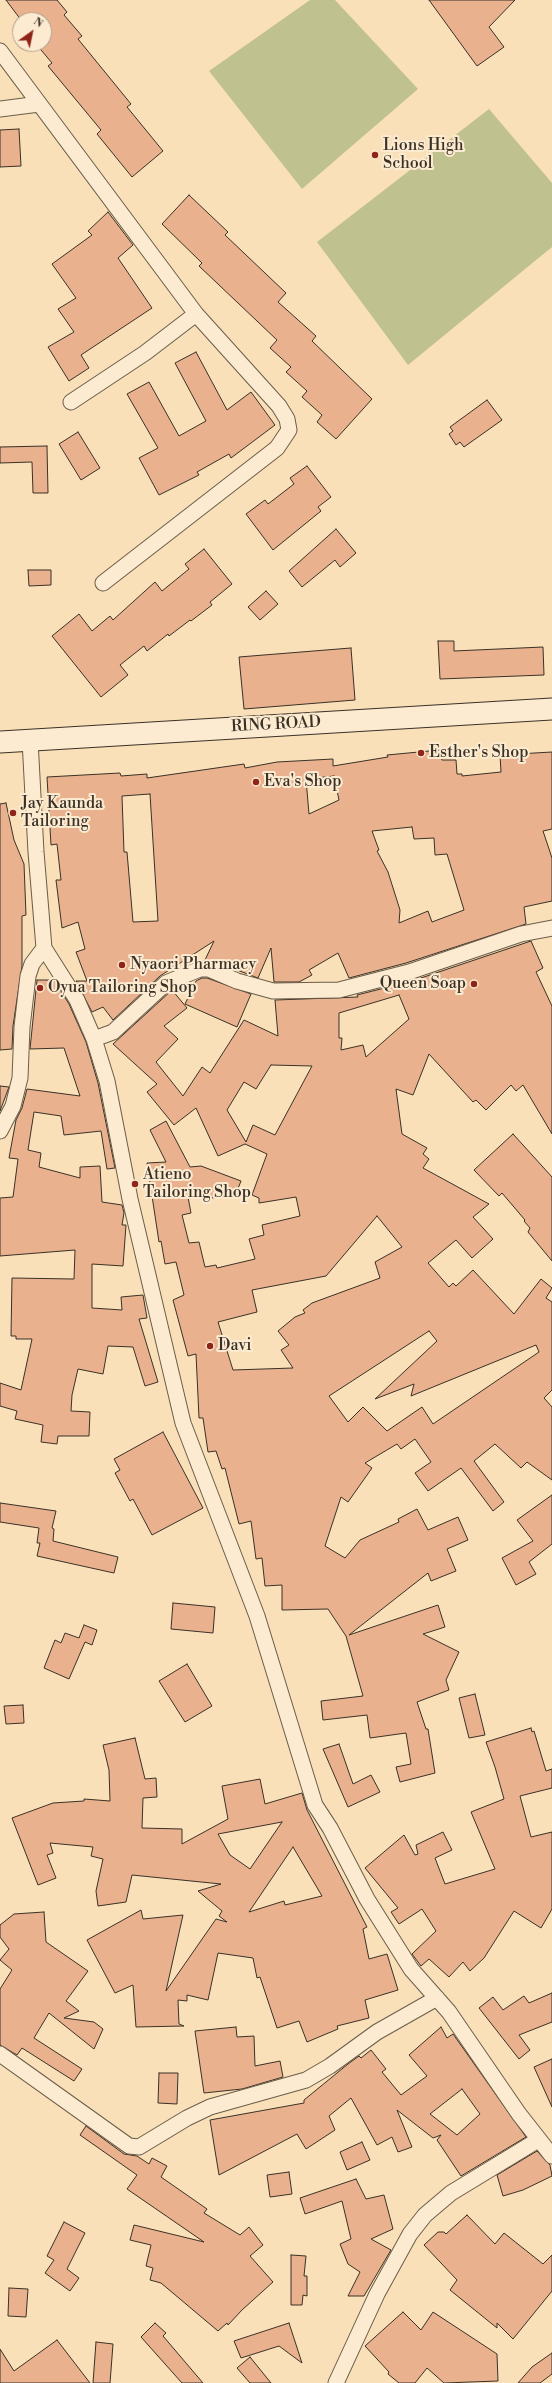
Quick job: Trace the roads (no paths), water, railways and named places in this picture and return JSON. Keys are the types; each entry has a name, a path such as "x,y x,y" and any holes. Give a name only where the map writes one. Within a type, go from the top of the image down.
{"main road":[{"name":"RING ROAD","path":"0,742 552,709"}],"street":[{"path":"0,51 196,314 279,406 287,419 289,430 278,448 104,583"},
{"path":"0,109 39,104"},
{"path":"71,402 145,353 196,314"},
{"path":"30,740 36,852 44,948 66,978 94,1039 112,1104 130,1199 183,1423 257,1616 315,1805 330,1828 342,1855 392,1942 411,1969 437,1998 464,2033 538,2140 552,2156"},
{"path":"94,1039 113,1032 166,983 200,969 209,969 237,981 273,991 339,990 409,972 521,934 552,928"},
{"path":"0,1131 13,1106 20,1078 22,1027 28,976 32,964 44,948"},
{"path":"0,2054 129,2146 139,2147 187,2118 210,2107 306,2080 330,2066 377,2032 437,1998"},
{"path":"336,2383 377,2294 410,2234 420,2220 452,2193 538,2140"}],"place":[{"name":"Lions High School","path":"375,155"},
{"name":"Esther's Shop","path":"421,753"},
{"name":"Eva's Shop","path":"256,782"},
{"name":"Jay Kaunda Tailoring","path":"13,813"},
{"name":"Nyaori Pharmacy","path":"122,965"},
{"name":"Queen Soap","path":"474,984"},
{"name":"Oyua Tailoring Shop","path":"40,988"},
{"name":"Atieno Tailoring Shop","path":"135,1184"},
{"name":"Davi","path":"210,1346"}]}
